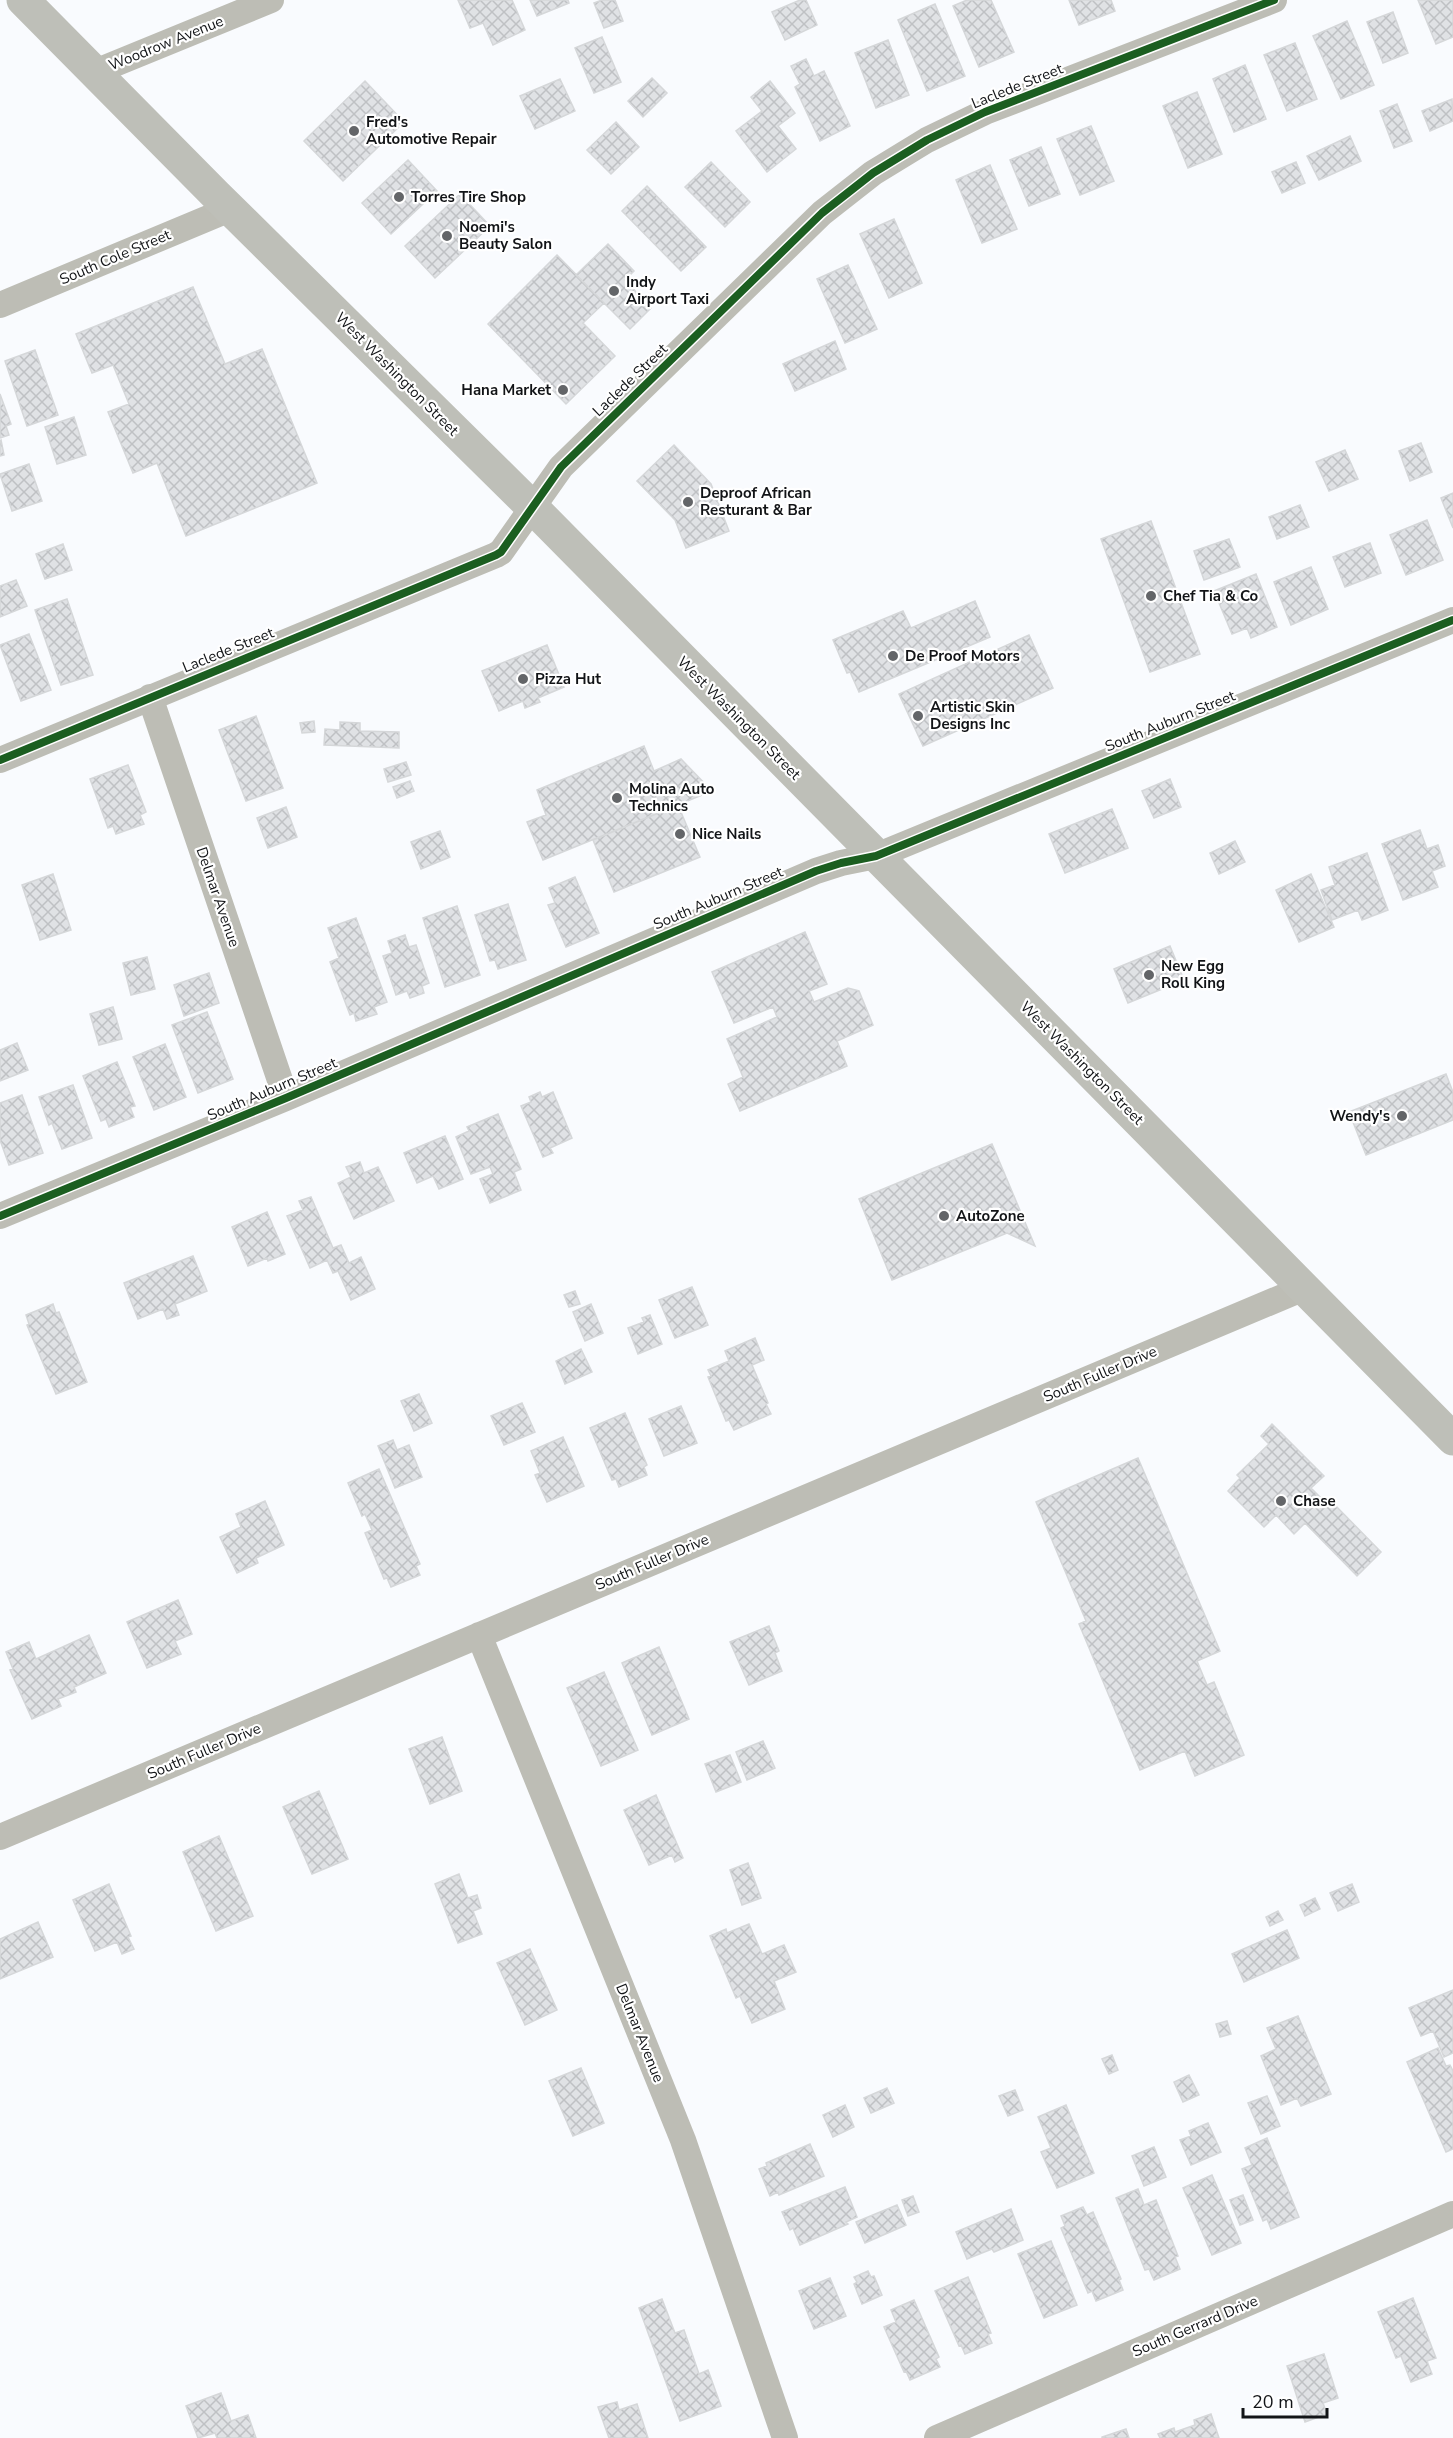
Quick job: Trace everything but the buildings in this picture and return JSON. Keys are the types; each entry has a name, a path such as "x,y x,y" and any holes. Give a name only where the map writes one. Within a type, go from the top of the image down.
{"main road":[{"name":"West Washington Street","path":"23,0 230,209 532,507 1453,1439"}],"street":[{"name":"Woodrow Avenue","path":"95,72 271,0"},
{"name":"Laclede Street","path":"0,760 496,555 501,552 561,466 822,213 873,173 927,140 978,116 1274,0"},
{"name":"South Cole Street","path":"0,305 230,209"},
{"name":"South Auburn Street","path":"0,1216 286,1098 816,871 876,856 1453,620"},
{"name":"Delmar Avenue","path":"150,697 286,1098"},
{"name":"South Fuller Drive","path":"0,1837 1304,1288"},
{"name":"Delmar Avenue","path":"479,1635 683,2140 785,2438"},
{"name":"South Gerrard Drive","path":"937,2438 1453,2214"}],"cycle path":[{"path":"0,760 496,555 501,552 561,467 822,213 873,173 927,140 985,112 1274,0"},
{"path":"0,1216 286,1098 816,871 876,856 1453,620"}],"place":[{"name":"Fred's Automotive Repair","path":"354,131"},
{"name":"Torres Tire Shop","path":"399,197"},
{"name":"Noemi's Beauty Salon","path":"447,236"},
{"name":"Indy Airport Taxi","path":"614,291"},
{"name":"Hana Market","path":"563,390"},
{"name":"Deproof African Resturant & Bar","path":"688,502"},
{"name":"Chef Tia & Co","path":"1151,596"},
{"name":"De Proof Motors","path":"893,656"},
{"name":"Pizza Hut","path":"523,679"},
{"name":"Artistic Skin Designs Inc","path":"918,716"},
{"name":"Molina Auto Technics","path":"617,798"},
{"name":"Nice Nails","path":"680,834"},
{"name":"New Egg Roll King","path":"1149,975"},
{"name":"Wendy's","path":"1402,1116"},
{"name":"AutoZone","path":"944,1216"},
{"name":"Chase","path":"1281,1501"}]}
